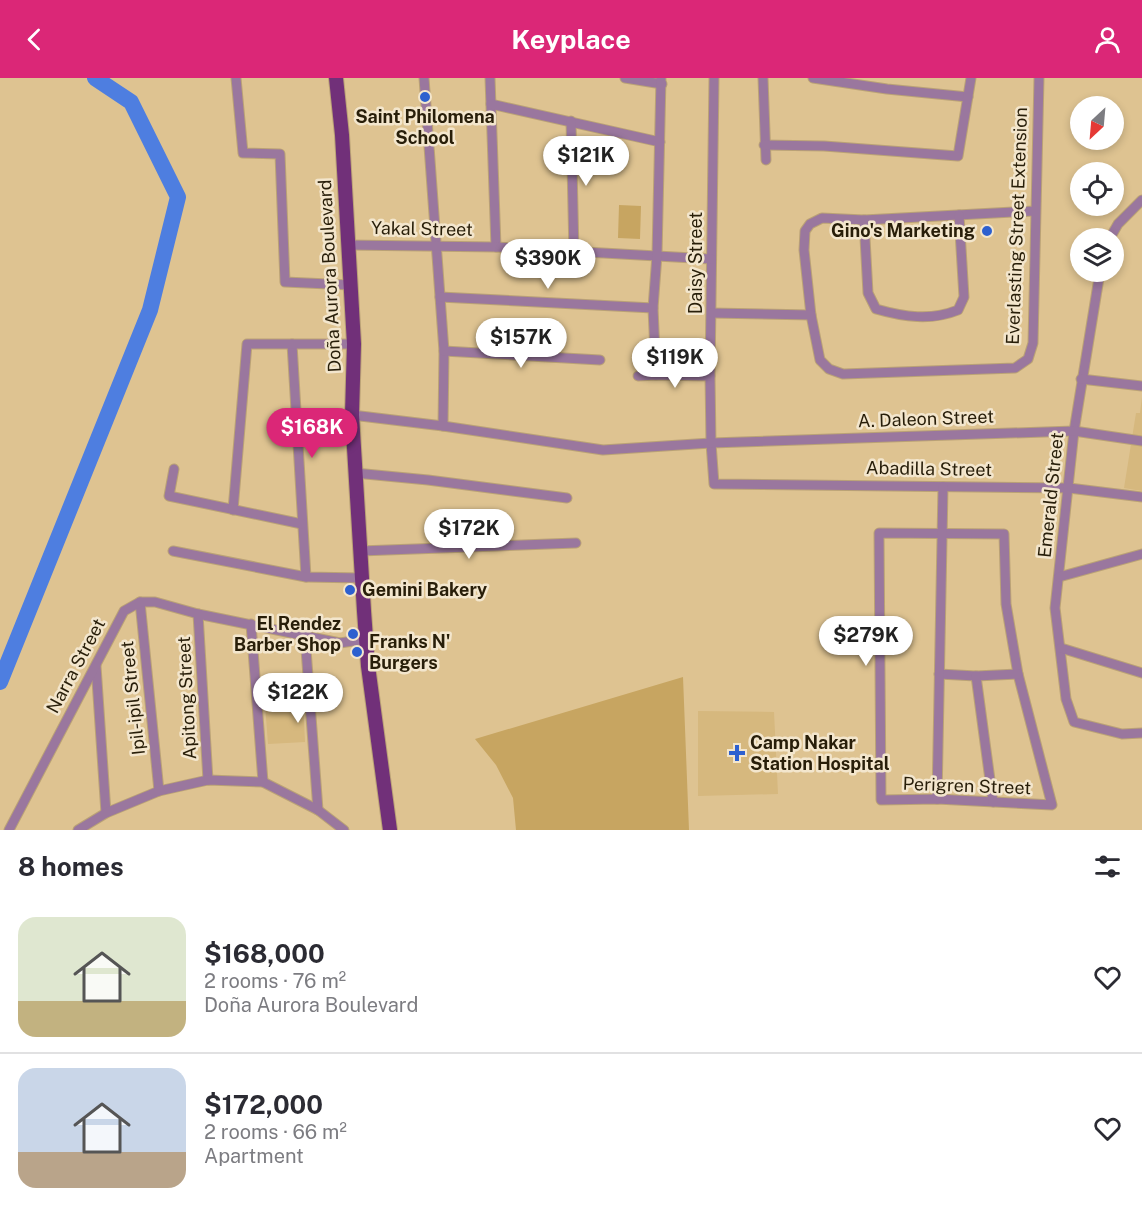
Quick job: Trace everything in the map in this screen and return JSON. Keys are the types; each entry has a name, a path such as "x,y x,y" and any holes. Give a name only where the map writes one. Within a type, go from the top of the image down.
{"main road":[{"name":"Doña Aurora Boulevard","path":"336,78 354,344 352,415 366,639 390,830"}],"street":[{"path":"236,78 243,153 280,154 285,282 350,285"},
{"path":"424,78 444,351 443,426"},
{"path":"490,78 496,247"},
{"path":"625,78 662,81 657,255 653,308 656,375"},
{"name":"Daisy Street","path":"714,78 710,376 714,484"},
{"path":"763,78 766,160"},
{"path":"813,78 887,89 968,97"},
{"path":"764,145 824,146 958,156 971,78"},
{"name":"Everlasting Street Extension","path":"811,315 820,360 829,369 843,374 1015,368 1028,359 1033,343 1034,211 1039,78"},
{"path":"491,104 660,142"},
{"path":"571,121 574,253"},
{"path":"1116,228 1142,200"},
{"path":"712,313 811,315 804,250 805,231 810,224 822,218 864,220 1034,211"},
{"path":"864,220 868,293 876,309 920,317 946,315 958,310 964,297 959,215"},
{"name":"Yakal Street","path":"348,245 496,247 711,259"},
{"name":"Emerald Street","path":"1098,282 1074,431 1055,608 1066,699 1074,722 1122,734 1142,734"},
{"path":"440,297 653,308"},
{"path":"233,510 247,344 354,344"},
{"path":"292,344 306,577"},
{"path":"444,351 600,360"},
{"path":"638,376 710,376"},
{"path":"1081,379 1142,386"},
{"name":"A. Daleon Street","path":"352,415 603,450 711,443 1074,431 1142,441"},
{"path":"174,469 169,496 302,524"},
{"path":"355,474 428,480 567,498"},
{"name":"Abadilla Street","path":"714,484 1069,488 1142,497"},
{"path":"937,799 943,487"},
{"name":"Perigren Street","path":"942,534 879,533 881,800 937,799 1052,805 1018,674"},
{"path":"939,674 976,676 1018,674 1006,604 1004,534 942,534"},
{"path":"360,551 576,543"},
{"path":"173,551 306,577 362,578"},
{"path":"1059,578 1142,554"},
{"path":"140,602 155,602 198,614 340,643 366,639"},
{"name":"Narra Street","path":"9,830 124,612 140,602"},
{"name":"Ipil-ipil Street","path":"140,602 159,791"},
{"name":"Apitong Street","path":"198,614 208,780"},
{"path":"251,624 263,782"},
{"path":"306,636 318,810"},
{"path":"1061,648 1142,673"},
{"path":"96,663 106,813"},
{"path":"976,676 993,802"},
{"path":"78,830 106,813 159,791 208,780 263,782 318,810 344,830"}],"shaded area":[{"path":"619,205 641,206 640,239 618,238"},
{"path":"1142,397 1142,491 1124,488 1136,413 1140,413"},
{"path":"683,677 689,830 516,830 513,798 496,765 475,739"},
{"path":"303,702 305,742 268,744 265,704"},
{"name":"Camp Nakar Station Hospital","path":"698,711 774,712 778,794 698,796"}],"waterway":[{"path":"0,682 150,310 178,197 131,102 95,78"}],"place":[{"name":"Saint Philomena School","path":"425,97"},
{"name":"Gino's Marketing","path":"987,231"},
{"name":"Gemini Bakery","path":"350,590"},
{"name":"El Rendez Barber Shop","path":"353,634"},
{"name":"Franks N' Burgers","path":"357,652"},
{"name":"Camp Nakar Station Hospital","path":"737,753"}]}
